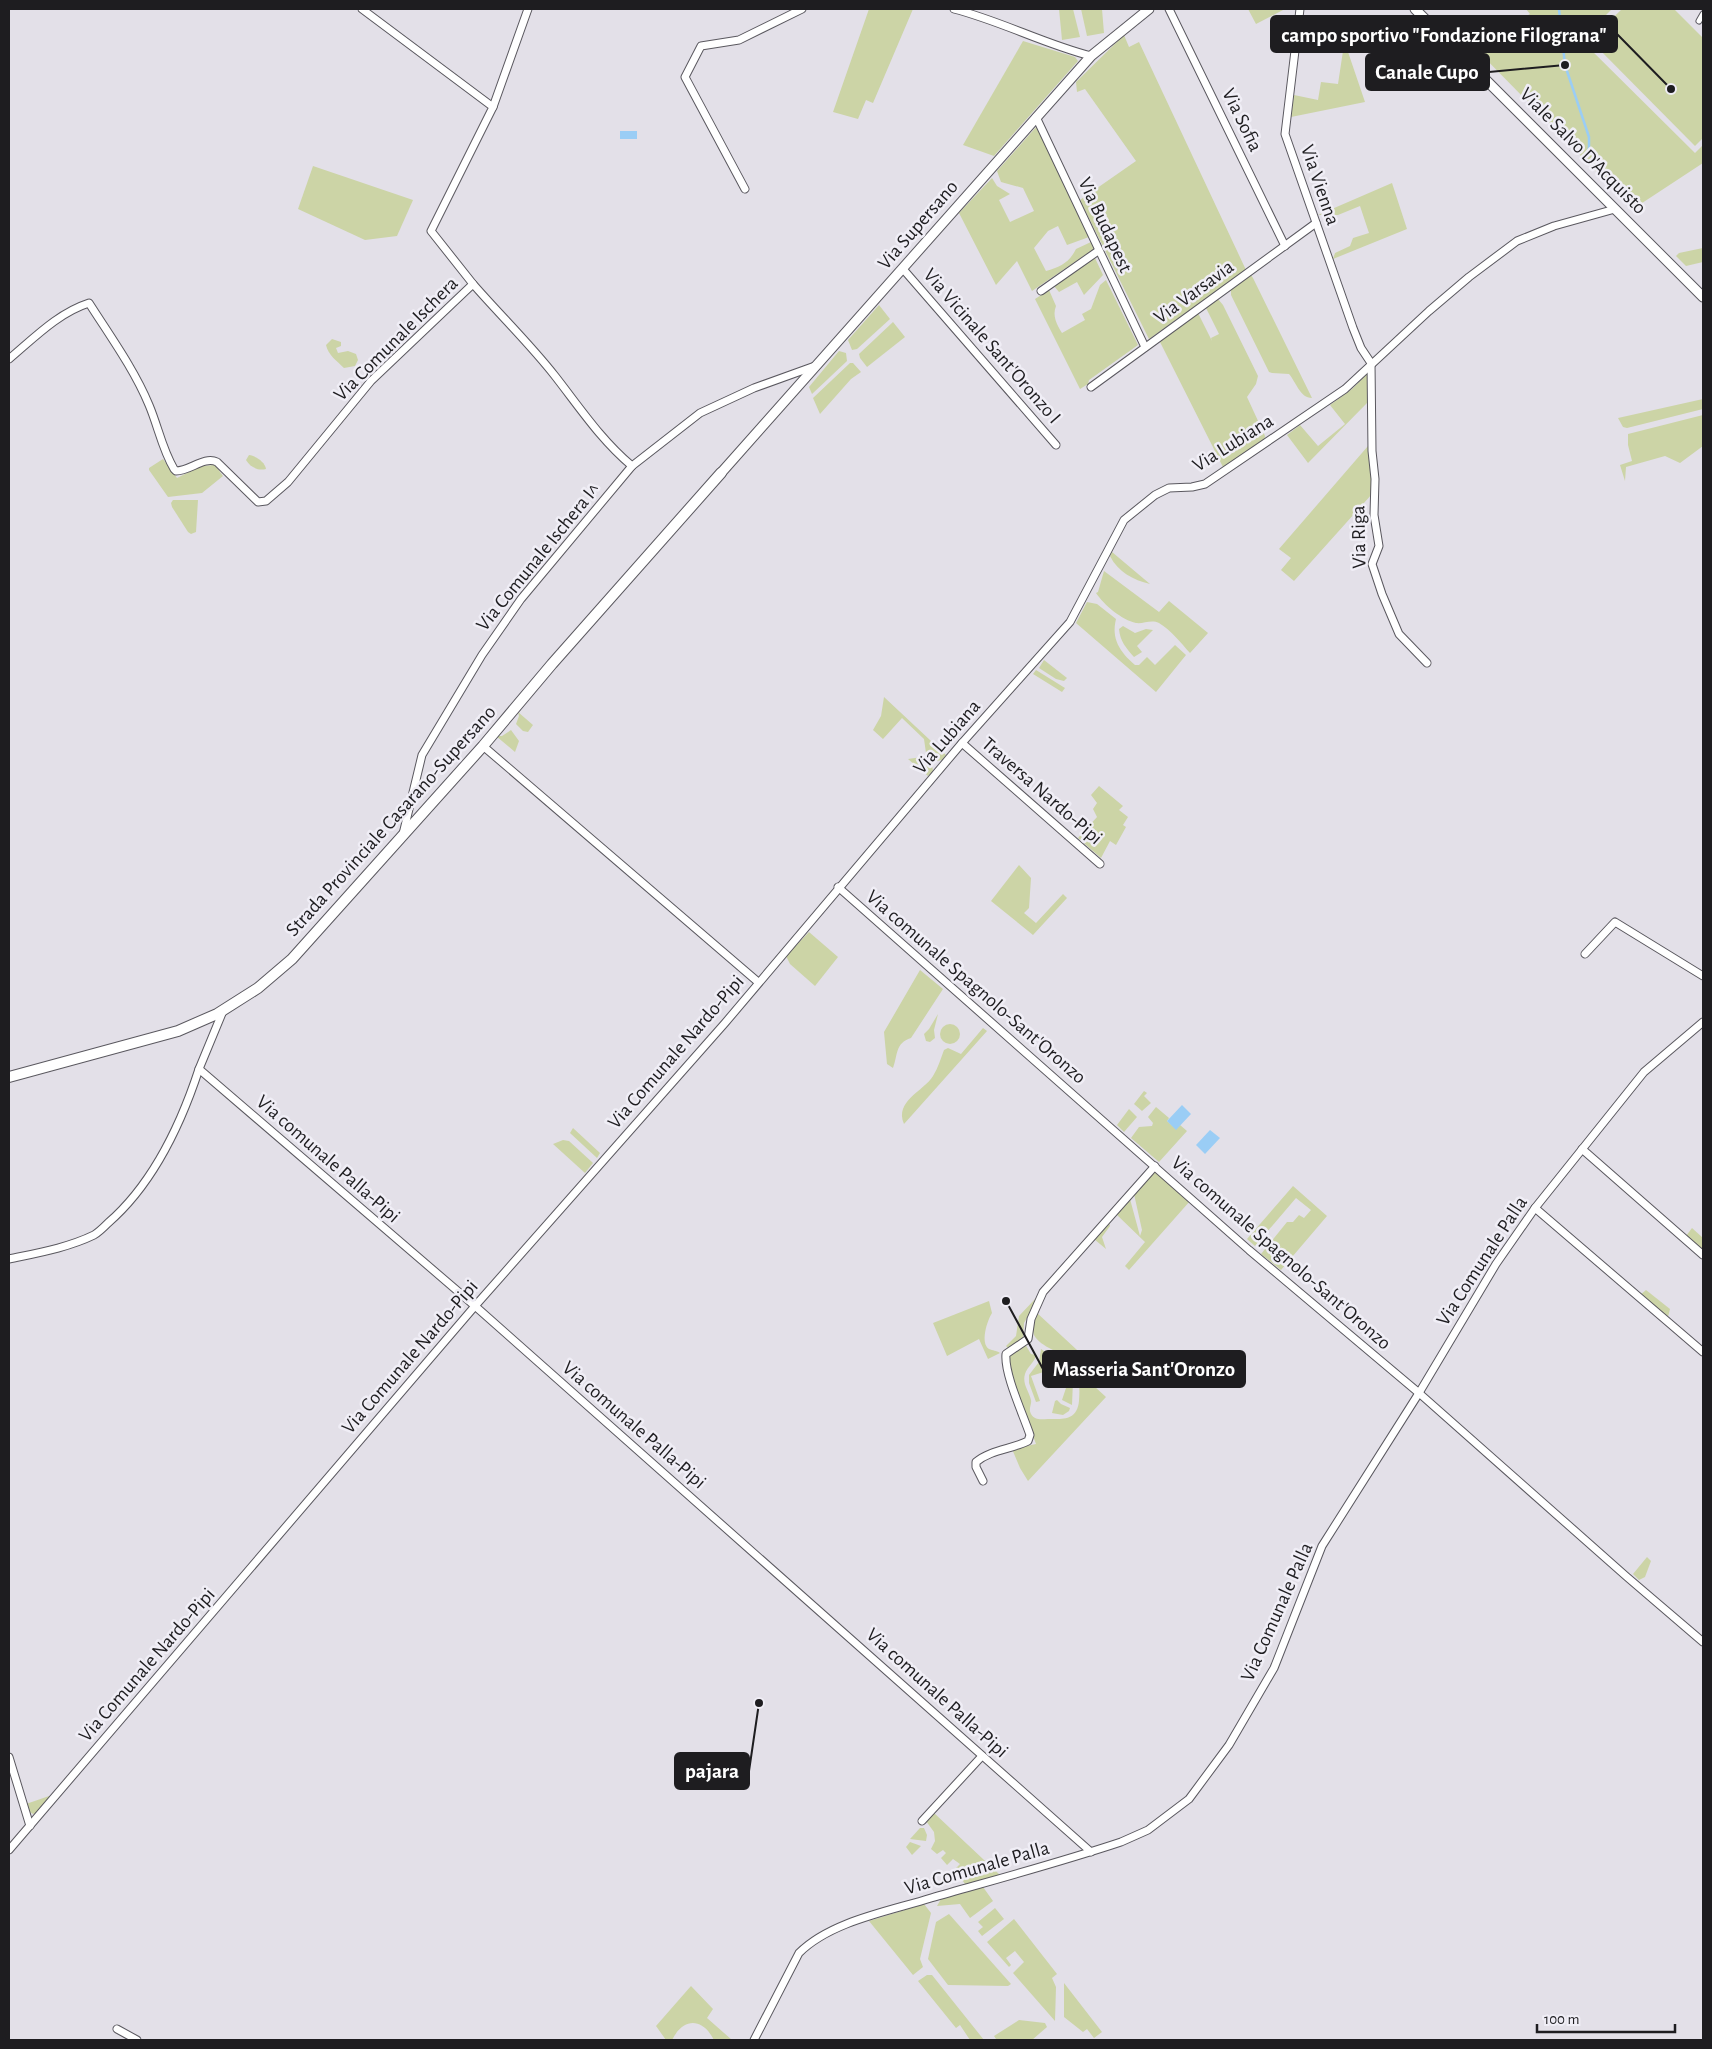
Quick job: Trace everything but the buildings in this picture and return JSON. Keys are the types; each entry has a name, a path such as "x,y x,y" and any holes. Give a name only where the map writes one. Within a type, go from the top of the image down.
{"main road":[{"name":"Strada Provinciale Casarano-Supersano","path":"9,1077 178,1031 224,1009 258,988 292,959 483,746 552,664 721,473"}],"street":[{"path":"362,9 493,107"},
{"path":"473,284 431,231 493,107 528,9"},
{"path":"745,189 685,76 701,46 739,40 802,9"},
{"path":"954,9 1091,56"},
{"name":"Via Supersano","path":"721,473 1091,56 1148,9"},
{"name":"Via Sofia","path":"1169,9 1285,246"},
{"name":"Via Vienna","path":"1300,9 1285,134 1353,328 1361,348 1372,363"},
{"name":"Viale Salvo D'Acquisto","path":"1415,9 1703,297"},
{"path":"1699,21 1703,14"},
{"name":"Via Budapest","path":"1036,116 1145,348"},
{"name":"Via Lubiana","path":"838,887 962,742 1070,622 1124,520 1155,495 1169,488 1192,487 1205,484 1345,389 1464,282 1517,241 1554,226 1615,209"},
{"name":"Via Varsavia","path":"1091,387 1316,223"},
{"path":"1041,291 1098,251"},
{"name":"Via Vicinale Sant'Oronzo I","path":"903,269 1056,445"},
{"name":"Via Comunale Ischera","path":"9,359 48,325 73,308 89,303 138,382 149,405 166,454 176,471 213,460 256,501 262,502 269,499 288,482 372,381 473,284 554,375 606,442 632,466"},
{"name":"Via Riga","path":"1372,363 1372,451 1376,479 1374,515 1379,546 1372,564 1399,634 1427,663"},
{"path":"632,466 700,413 754,388 815,366"},
{"name":"Via Comunale Ischera I^","path":"403,834 422,755 482,655 521,599 632,466"},
{"name":"Traversa Nardo-Pipi","path":"962,742 1100,864"},
{"path":"483,746 758,982"},
{"name":"Via Comunale Nardo-Pipi","path":"9,1850 475,1306 725,1022 838,887"},
{"name":"Via comunale Spagnolo-Sant'Oronzo","path":"838,887 1249,1250 1419,1393 1619,1571 1703,1642"},
{"path":"1585,954 1615,922 1703,976"},
{"path":"9,1259 50,1250 95,1234 125,1208 155,1165 188,1103 199,1069 224,1009"},
{"name":"Via Comunale Palla","path":"754,2040 800,1953 808,1945 825,1934 887,1911 1121,1842 1148,1830 1189,1799 1229,1745 1274,1668 1322,1546 1419,1393 1496,1264 1536,1208 1644,1072 1703,1022"},
{"name":"Via comunale Palla-Pipi","path":"199,1069 475,1306 1091,1852"},
{"path":"1582,1149 1703,1255"},
{"path":"983,1481 976,1467 976,1462 1000,1450 1028,1441 1030,1435 1005,1360 1006,1354 1028,1339 1030,1318 1043,1292 1155,1166"},
{"path":"1536,1208 1703,1352"},
{"path":"922,1821 982,1756"},
{"path":"9,1757 30,1826"},
{"path":"117,2028 137,2040"}],"green space":[{"path":"869,9 913,9 873,103 866,100 858,119 833,112"},
{"path":"1059,9 1073,9 1080,37 1062,40"},
{"path":"1081,9 1102,9 1104,33 1087,36"},
{"path":"1248,9 1285,9 1256,24"},
{"path":"1526,9 1612,9 1581,40 1695,153 1703,145 1703,163 1633,209 1473,46 1530,14"},
{"path":"1622,9 1674,9 1703,38 1703,138 1695,146 1590,40"},
{"path":"1124,35 1129,47 1139,42 1246,270 1149,339 1080,200 1136,161 1085,89 1077,92 1076,82"},
{"path":"1023,41 1075,57 1078,61 994,156 963,145"},
{"path":"1343,51 1348,52 1365,102 1291,117 1294,95 1318,100 1321,82 1338,84"},
{"path":"1037,126 1089,237 1067,245 1058,226 1048,231 1034,248 1046,271 1064,264 1076,249 1091,242 1094,249 1032,291 1017,261 996,285 959,213 992,178 997,186 1010,194 999,200 1010,222 1034,211 1023,188 1001,182 997,171"},
{"path":"313,166 413,200 397,236 365,240 298,209"},
{"path":"1392,183 1407,229 1333,259 1335,253 1350,246 1353,238 1369,233 1360,206 1338,215 1318,215"},
{"path":"1703,248 1703,262 1686,266 1676,256 1679,253"},
{"path":"1095,258 1103,275 1084,295 1077,282 1059,292 1054,286"},
{"path":"1251,275 1312,398 1301,393 1289,374 1269,372 1231,295 1231,290"},
{"path":"1106,280 1138,345 1089,380 1088,384 1080,389 1035,299 1049,290 1056,306 1055,313 1058,327 1062,333 1085,320 1082,314 1091,309 1100,285"},
{"path":"1218,299 1223,305 1258,376 1256,384 1247,397 1265,436 1264,441 1224,469 1160,342 1198,313 1212,341 1211,338 1219,334 1206,308"},
{"path":"879,305 890,319 857,349 852,350 848,340"},
{"path":"893,322 905,337 867,367 859,354"},
{"path":"332,339 341,342 341,346 336,348 338,353 348,351 356,354 358,360 355,366 344,368 331,355 326,345"},
{"path":"839,351 846,353 847,361 812,394 809,387"},
{"path":"850,363 853,363 861,372 851,379 820,414 813,398"},
{"path":"1368,373 1367,403 1308,463 1287,435 1300,425 1318,446 1345,424 1330,405 1352,389"},
{"path":"1703,399 1703,409 1627,428 1623,427 1618,418"},
{"path":"1703,415 1703,446 1680,463 1665,456 1626,467 1625,481 1620,465 1632,461 1628,445 1628,434"},
{"path":"1368,446 1373,478 1372,494 1294,581 1281,570 1291,558 1279,549"},
{"path":"249,455 260,460 266,469 257,469 250,465 246,460"},
{"path":"163,459 177,478 201,466 215,465 223,476 202,493 168,497 149,470 149,468"},
{"path":"173,500 198,500 196,532 191,534 188,532 172,507 171,503"},
{"path":"1112,552 1150,584 1132,578 1117,567 1110,556"},
{"path":"1104,571 1159,612 1169,601 1208,633 1190,653 1172,633 1159,623 1153,621 1136,623 1125,619 1108,607 1096,593 1098,592"},
{"path":"1087,602 1097,604 1116,619 1115,633 1118,645 1135,665 1139,665 1147,657 1155,665 1175,645 1186,655 1156,692 1076,623"},
{"path":"1123,626 1135,633 1146,629 1153,630 1137,646 1142,652 1134,657 1122,641 1119,629"},
{"path":"1044,660 1067,678 1064,681 1056,679 1039,668"},
{"path":"1036,670 1065,688 1062,692 1033,674"},
{"path":"884,697 946,755 942,760 936,761 926,753 924,739 902,718 883,739 873,730 881,716"},
{"path":"518,712 533,725 528,732 523,731 516,724 519,716"},
{"path":"511,730 519,741 515,752 496,736 502,736"},
{"path":"922,757 932,765 933,771 928,776 908,759"},
{"path":"1099,786 1123,806 1119,810 1128,817 1123,825 1126,827 1116,845 1110,841 1101,858 1078,838 1097,817 1093,809 1097,803 1091,795"},
{"path":"1019,865 1031,878 1029,908 1024,913 1036,923 1063,894 1067,898 1033,935 991,901"},
{"path":"809,932 838,957 815,986 790,964 786,956"},
{"path":"920,970 943,989 911,1038 900,1046 893,1068 887,1064 884,1032"},
{"path":"938,1014 934,1030 935,1038 930,1042 926,1041 924,1034"},
{"path":"950,1024 957,1027 960,1034 957,1041 950,1044 943,1041 940,1034 943,1027"},
{"path":"983,1028 987,1031 904,1124 902,1116 906,1103 933,1076 944,1050 948,1048 961,1054"},
{"path":"1144,1091 1147,1093 1144,1096 1151,1103 1142,1111 1134,1104"},
{"path":"1156,1107 1169,1118 1167,1121 1176,1129 1180,1125 1187,1131 1159,1162 1131,1138 1139,1127 1152,1126 1153,1123 1148,1117"},
{"path":"1129,1109 1137,1117 1124,1132 1117,1125"},
{"path":"573,1128 600,1153 597,1158 570,1133"},
{"path":"563,1140 569,1141 593,1163 585,1173 553,1144"},
{"path":"1154,1171 1190,1201 1129,1270 1125,1266 1145,1242 1116,1214 1130,1199 1140,1236 1142,1230 1134,1194"},
{"path":"1293,1186 1327,1216 1281,1270 1261,1254 1287,1222 1293,1222 1299,1215 1304,1218 1311,1210 1296,1198 1255,1246 1247,1239"},
{"path":"1109,1222 1110,1226 1102,1237 1106,1249 1094,1239"},
{"path":"1692,1228 1703,1238 1703,1251 1686,1236"},
{"path":"1646,1290 1670,1309 1668,1317 1666,1318 1640,1295"},
{"path":"1036,1298 1037,1300 1024,1323 1023,1338 1008,1348 1006,1346 1016,1336 1019,1316"},
{"path":"989,1301 992,1313 986,1326 985,1342 989,1349 1000,1353 988,1359 979,1339 947,1356 933,1323"},
{"path":"1036,1312 1104,1375 1094,1386 1106,1397 1028,1481 1012,1449 1036,1444 1009,1370 1007,1357 1025,1344 1031,1354 1036,1355 1024,1378 1031,1400 1030,1412 1034,1418 1068,1418 1078,1408 1079,1401 1078,1376 1071,1364 1041,1343 1034,1335 1033,1326"},
{"path":"1041,1349 1066,1366 1072,1377 1066,1380 1063,1386 1057,1371 1053,1369 1031,1376 1040,1401 1036,1402 1029,1383 1029,1375 1039,1362"},
{"path":"1073,1381 1072,1405 1062,1400 1067,1385"},
{"path":"1057,1400 1070,1408 1069,1411 1063,1415 1052,1413 1055,1401"},
{"path":"1647,1557 1651,1561 1645,1577 1639,1580 1633,1574"},
{"path":"52,1795 38,1812 33,1814 28,1811 26,1804"},
{"path":"934,1813 1000,1875 966,1885 954,1870 960,1864 953,1859 947,1865 941,1858 946,1853 943,1850 937,1854 931,1849 935,1841 934,1832 926,1821"},
{"path":"920,1828 924,1828 927,1835 926,1841 910,1839"},
{"path":"910,1842 921,1846 912,1855 906,1847"},
{"path":"983,1887 993,1901 970,1918 960,1904 937,1906 941,1899"},
{"path":"924,1904 931,1913 920,1959 923,1967 913,1975 869,1921"},
{"path":"995,1908 1004,1919 982,1936 978,1931 983,1927 978,1922"},
{"path":"949,1914 1011,1984 1008,1986 948,1985 928,1959 936,1922"},
{"path":"1014,1919 1057,1974 1052,1978 1056,1987 1055,2021 1013,1973 1024,1962 1015,1951 1006,1958 1011,1965 1009,1967 987,1942"},
{"path":"927,1975 932,1975 984,2040 970,2040 960,2025 956,2028 918,1981"},
{"path":"1064,1983 1102,2032 1094,2038 1087,2029 1083,2032 1064,2017"},
{"path":"691,1986 713,2009 707,2018 732,2040 714,2040 704,2027 693,2023 682,2027 672,2040 666,2040 656,2026"},
{"path":"1019,2020 1045,2023 1047,2027 1032,2040 996,2039 994,2036"}],"water":[{"path":"620,131 637,131 637,139 620,139"},
{"path":"1182,1105 1191,1114 1176,1130 1167,1121"},
{"path":"1210,1130 1220,1138 1205,1154 1196,1145"}],"waterway":[{"path":"1559,9 1565,65 1589,137 1589,148 1586,156"}],"place":[{"name":"Canale Cupo","path":"1565,65"},
{"name":"campo sportivo \"Fondazione Filograna\"","path":"1671,89"},
{"name":"Masseria Sant'Oronzo","path":"1006,1301"},
{"name":"pajara","path":"759,1703"}]}
